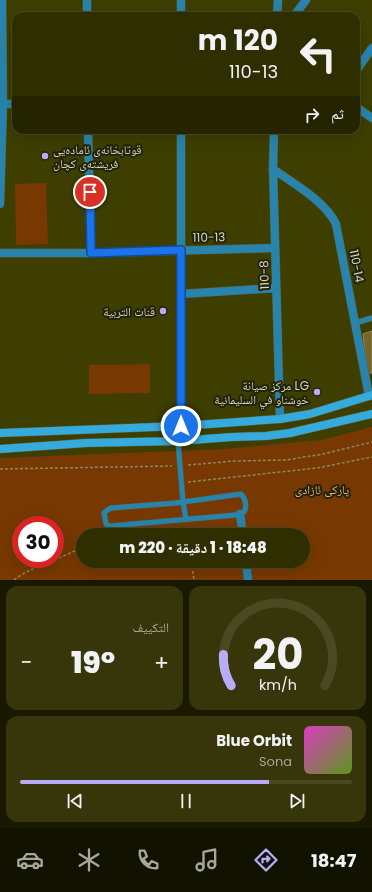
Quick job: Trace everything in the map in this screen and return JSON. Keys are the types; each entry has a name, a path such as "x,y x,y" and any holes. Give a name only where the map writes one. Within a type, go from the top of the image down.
{"main road":[{"path":"0,433 181,426 280,419 310,414 370,396"},
{"path":"0,449 86,443 178,441 290,433 372,414"}],"street":[{"path":"0,204 3,104 1,71 2,0"},
{"path":"87,0 87,12"},
{"path":"181,0 181,12"},
{"path":"277,12 278,0"},
{"path":"297,12 306,0"},
{"path":"360,65 372,48"},
{"path":"3,104 12,104"},
{"path":"360,110 372,118"},
{"path":"88,134 91,253"},
{"path":"181,134 181,426"},
{"name":"110-8","path":"274,134 273,168 280,419"},
{"name":"110-14","path":"273,168 323,206 332,215 336,224 355,323 369,379 370,396"},
{"name":"110-13","path":"0,253 91,253 275,248"},
{"path":"181,294 276,288"},
{"path":"240,514 242,528"},
{"path":"247,568 248,580"}],"lane":[{"path":"355,323 372,318"},
{"path":"178,441 183,502 186,519"},
{"path":"241,494 245,500 245,510 240,514 110,526 106,524 105,518 106,511 111,508 183,502 241,494"}],"path":[{"path":"182,483 316,468 372,457"},
{"path":"14,580 31,568 76,550"},
{"path":"192,568 194,580"}],"green space":[{"path":"46,183 48,244 16,245 15,184"},
{"path":"150,364 150,393 89,394 89,365"},
{"name":"پارکی ئازادی","path":"372,427 372,580 0,580 0,458 224,449 321,440"}],"building":[{"path":"372,331 372,373 367,373 363,334"}],"place":[{"name":"قوتابخانەی ئامادەیی فریشتەی کچان","path":"45,156"},
{"name":"قنات التربیة","path":"163,311"},
{"name":"مركز صيانة LG خوشناو في السليمانية","path":"317,392"}],"route":[{"path":"90,192 91,253 181,250 181,426"}]}
